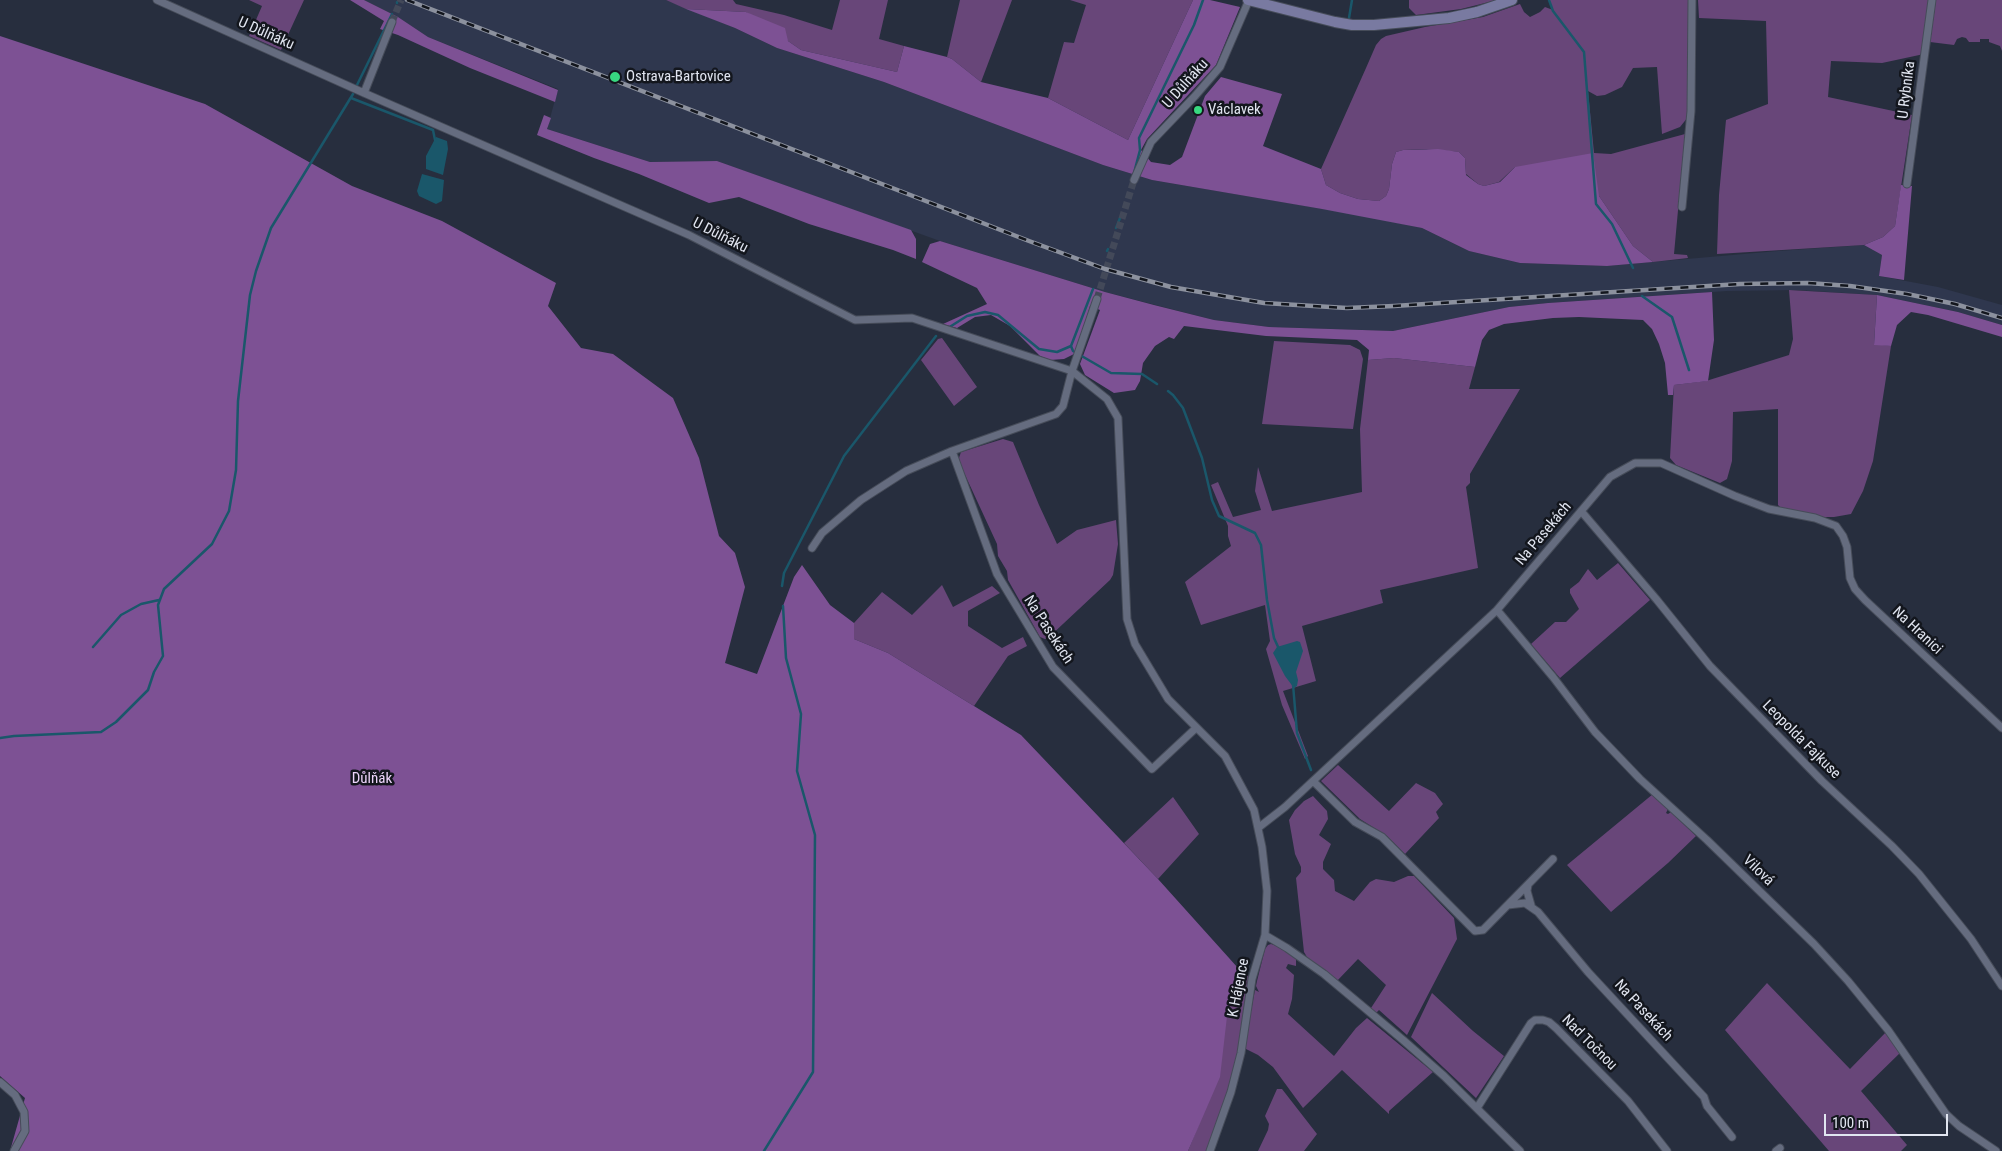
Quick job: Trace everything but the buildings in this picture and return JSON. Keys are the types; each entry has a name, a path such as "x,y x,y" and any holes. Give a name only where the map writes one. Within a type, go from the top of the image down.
{"street":[{"name":"U Důlňáku","path":"157,0 689,235 855,320 912,318 1072,371"},
{"name":"U Důlňáku","path":"1134,180 1151,142 1220,67 1248,0"},
{"path":"1248,0 1335,22 1352,25 1374,25 1449,18 1477,12 1512,0"},
{"path":"1682,207 1691,111 1692,0"},
{"name":"U Rybníka","path":"1907,184 1932,0"},
{"path":"364,93 392,22"},
{"path":"812,548 822,533 861,500 906,471 952,451 1056,414 1063,406 1072,371 1097,299"},
{"path":"1072,371 1107,399 1118,418 1128,619 1134,644 1168,699 1225,756 1254,810 1258,828"},
{"name":"Na Pasekách","path":"952,451 997,574 1053,667 1152,769 1196,728"},
{"name":"Na Pasekách","path":"1258,828 1285,807 1497,610 1610,477 1635,463 1661,463 1769,509 1824,521 1836,526 1843,536"},
{"name":"Leopolda Fajkuse","path":"1581,511 1710,666 1822,781 1892,846 1919,874 1971,939 2002,986"},
{"name":"Na Hranici","path":"1843,536 1847,547 1850,578 1855,589 2002,728"},
{"name":"Vilová","path":"1497,610 1553,677 1595,732 1640,779 1707,840 1814,944 1848,981 1871,1007 1946,1114 1959,1126 1996,1151"},
{"path":"1313,781 1355,822 1382,837 1475,931 1483,930 1553,859"},
{"name":"K Hájence","path":"1210,1151 1231,1092 1240,1053 1252,979 1264,935 1267,891 1258,828"},
{"path":"1528,885 1527,892 1531,906"},
{"path":"1508,905 1519,902 1531,906"},
{"name":"Na Pasekách","path":"1531,906 1588,972 1704,1096 1707,1106 1732,1137"},
{"path":"1264,935 1287,948 1324,974 1417,1052 1520,1151"},
{"name":"Nad Točnou","path":"1477,1108 1531,1023 1536,1020 1543,1020 1556,1028 1628,1102 1668,1151"},
{"path":"0,1082 15,1095 24,1112 25,1131 14,1151"}],"shaded area":[{"path":"249,0 304,0 281,50 249,36 262,6"},
{"path":"364,0 666,0 735,28 777,48 884,82 1103,165 1152,180 1365,216 1422,228 1469,251 1520,263 1607,266 1864,245 1882,255 1879,276 1938,287 2002,305 2002,325 1958,312 1877,295 1797,290 1727,291 1548,303 1509,307 1393,331 1269,327 1214,320 1105,292 940,241 717,161 650,162 547,129 558,89 428,37 398,17"},
{"path":"666,0 733,0 736,4 784,15 832,30 840,0 888,0 879,39 904,46 897,72 801,50 746,12 686,9"},
{"path":"960,0 1012,0 981,82 947,57"},
{"path":"1070,0 1193,0 1128,140 1048,98 1064,42 1074,43 1086,5"},
{"path":"1409,0 1497,0 1461,9 1416,15 1409,8"},
{"path":"1549,0 1689,0 1688,117 1680,127 1662,134 1657,67 1633,68 1622,87 1605,95 1597,96 1588,91 1594,153 1611,154 1685,134 1674,254 1687,255 1688,258 1653,262 1633,246 1599,196 1515,167 1499,182 1484,186 1478,184 1466,174 1465,158 1459,152 1426,149 1396,152 1392,164 1389,189 1386,196 1379,201 1358,199 1340,193 1326,185 1321,169 1376,45 1381,39 1386,36 1425,27 1483,17 1520,4 1524,12 1530,17 1545,7 1553,10"},
{"path":"1698,0 1929,0 1924,54 1882,63 1831,61 1828,97 1912,115 1895,226 1883,237 1864,245 1717,254 1719,195 1726,120 1768,104 1766,21 1699,18"},
{"path":"1936,0 2002,0 2002,51 2000,46 1989,42 1989,39 1980,39 1980,42 1969,42 1966,38 1962,37 1957,39 1954,45 1930,42"},
{"path":"436,137 447,141 448,149 443,175 426,169 426,156"},
{"path":"422,174 444,180 442,201 436,204 419,196 417,191"},
{"path":"1789,290 1877,295 1874,344 1891,346 1873,461 1863,491 1851,514 1822,517 1782,509 1778,505 1778,409 1733,412 1732,461 1727,479 1720,483 1676,465 1670,458 1674,385 1706,381 1789,355 1793,339"},
{"path":"942,338 977,387 954,406 921,360 938,339"},
{"path":"1274,341 1350,345 1360,350 1363,359 1353,429 1262,424"},
{"path":"1394,358 1475,367 1469,389 1520,389 1470,474 1470,483 1466,487 1478,568 1380,590 1383,603 1302,626 1316,681 1283,691 1308,756 1305,759 1282,705 1266,649 1270,641 1265,605 1201,625 1185,582 1231,546 1228,526 1211,485 1218,482 1233,517 1261,510 1255,491 1258,467 1272,511 1362,492 1360,429 1368,360"},
{"path":"1003,439 1013,442 1057,544 1077,530 1116,520 1118,544 1113,575 1110,580 1045,639 1040,637 1008,580 1007,571 998,556 997,544 960,464 961,452"},
{"path":"1618,563 1650,600 1560,678 1531,644 1555,622 1566,622 1579,609 1570,593 1570,589 1579,582 1588,569 1597,580"},
{"path":"942,585 953,607 992,586 1000,593 968,611 968,626 1002,648 1023,637 1027,646 1008,656 974,706 888,653 854,639 854,623 882,592 912,615"},
{"path":"1297,641 1300,642 1303,651 1296,672 1297,686 1294,688 1285,676 1273,653 1277,647"},
{"path":"1338,765 1389,811 1416,783 1435,793 1443,804 1436,812 1439,818 1405,854 1387,836 1360,819 1321,781"},
{"path":"1653,794 1668,809 1666,813 1671,812 1696,836 1611,912 1567,865"},
{"path":"1313,796 1327,811 1328,819 1319,835 1331,844 1323,862 1323,869 1334,880 1335,891 1354,901 1370,882 1376,879 1394,882 1408,876 1414,876 1454,918 1457,939 1407,1035 1379,1010 1376,1013 1371,1008 1386,985 1358,959 1337,981 1307,957 1304,952 1296,878 1301,872 1301,867 1295,854 1289,820 1304,801"},
{"path":"1173,797 1199,834 1158,879 1124,843"},
{"path":"1271,944 1280,947 1296,958 1296,966 1288,964 1286,968 1294,975 1292,999 1288,1014 1334,1056 1356,1028 1367,1018 1433,1072 1389,1111 1389,1114 1342,1070 1303,1108 1273,1067 1258,1055 1244,1048 1255,990 1259,992 1256,986 1265,949"},
{"path":"1238,968 1252,979 1241,1053 1210,1151 1188,1151 1201,1119"},
{"path":"1767,983 1850,1069 1888,1030 1902,1051 1861,1091 1907,1145 1901,1151 1829,1151 1725,1030"},
{"path":"1432,993 1473,1031 1504,1056 1476,1098 1411,1037"},
{"path":"1277,1089 1282,1089 1317,1134 1304,1151 1258,1151 1268,1130 1269,1124 1265,1116"}],"green space":[{"path":"350,0 364,0 398,17 428,37 558,90 555,102 380,29 384,21"},
{"path":"1193,0 1210,0 1240,7 1216,65 1147,139 1141,150 1151,162 1170,165 1182,157 1205,96 1221,77 1282,94 1263,146 1321,169 1326,185 1340,193 1358,199 1379,201 1386,196 1396,152 1403,150 1438,149 1459,152 1465,158 1466,175 1484,186 1500,182 1515,167 1593,153 1599,196 1633,246 1653,262 1607,266 1520,263 1469,251 1422,228 1152,180 1103,165 884,82 777,48 735,28 686,9 746,12 785,28 788,41 801,50 897,72 904,46 947,57 981,82 1048,98 1128,140"},
{"name":"Důlňák","path":"0,36 205,104 352,186 442,221 556,283 548,306 581,348 613,354 673,398 699,458 719,536 735,553 745,587 725,663 757,674 794,577 802,565 830,605 854,623 854,639 888,653 1021,735 1158,879 1238,968 1229,999 1220,1077 1188,1151 10,1151 25,1098 0,1076"},
{"path":"544,115 551,118 547,129 650,162 717,161 911,230 916,239 916,259 809,224 739,197 709,203 537,135"},
{"path":"1901,185 1912,186 1904,280 1879,276 1882,255 1864,245 1883,237 1895,226"},
{"path":"940,241 1105,292 1154,305 1214,320 1269,327 1393,331 1509,307 1712,292 1714,340 1708,381 1674,385 1673,395 1668,395 1665,363 1659,344 1652,329 1643,320 1579,317 1504,324 1489,330 1482,340 1475,367 1394,358 1368,360 1369,350 1357,340 1266,336 1184,326 1174,339 1169,337 1155,346 1143,363 1140,381 1135,390 1114,393 1085,375 1080,364 1100,310 1090,306 1076,353 1064,359 1050,360 1040,356 1010,326 991,315 975,317 957,328 943,324 987,304 977,288 922,262 930,244"},
{"path":"1877,295 1958,312 2002,325 2002,337 1928,315 1911,312 1897,325 1891,346 1874,345"}],"waterway":[{"path":"1134,173 1140,150 1139,138 1194,25 1203,0"},
{"path":"1349,18 1352,0"},
{"path":"1549,0 1553,11 1584,52 1596,204 1612,224 1633,268"},
{"path":"356,87 392,14"},
{"path":"0,738 101,732 116,722 148,690 154,672 163,656 158,605 164,589 212,544 229,511 236,470 238,401 250,295 256,271 271,228 353,94"},
{"path":"351,98 433,130 435,140"},
{"name":"U Důlňáku","path":"1116,228 1120,218"},
{"path":"948,328 967,316 985,312 998,315 1039,349 1057,352 1071,346 1093,289"},
{"path":"1642,296 1672,317 1689,370"},
{"path":"782,586 784,573 844,456 936,336"},
{"path":"1071,346 1073,351 1111,373 1142,374 1157,384"},
{"path":"1168,391 1183,408 1202,458 1212,500 1219,516 1255,533 1261,545 1267,600 1274,638 1279,649"},
{"path":"93,647 121,615 141,604 159,600"},
{"path":"764,1151 813,1072 815,835 797,771 801,714 786,658 783,606"},
{"path":"1293,684 1297,733 1311,770"}],"tunnel":[{"path":"392,22 401,0"},
{"path":"1097,299 1134,180"}],"railway":[{"path":"407,0 1029,241 1105,269 1171,287 1264,303 1347,308 1740,284 1808,283 1850,286 1907,294 1955,304 2002,318"}],"place":[{"name":"Ostrava-Bartovice","path":"615,77"},
{"name":"Václavek","path":"1198,110"}]}
